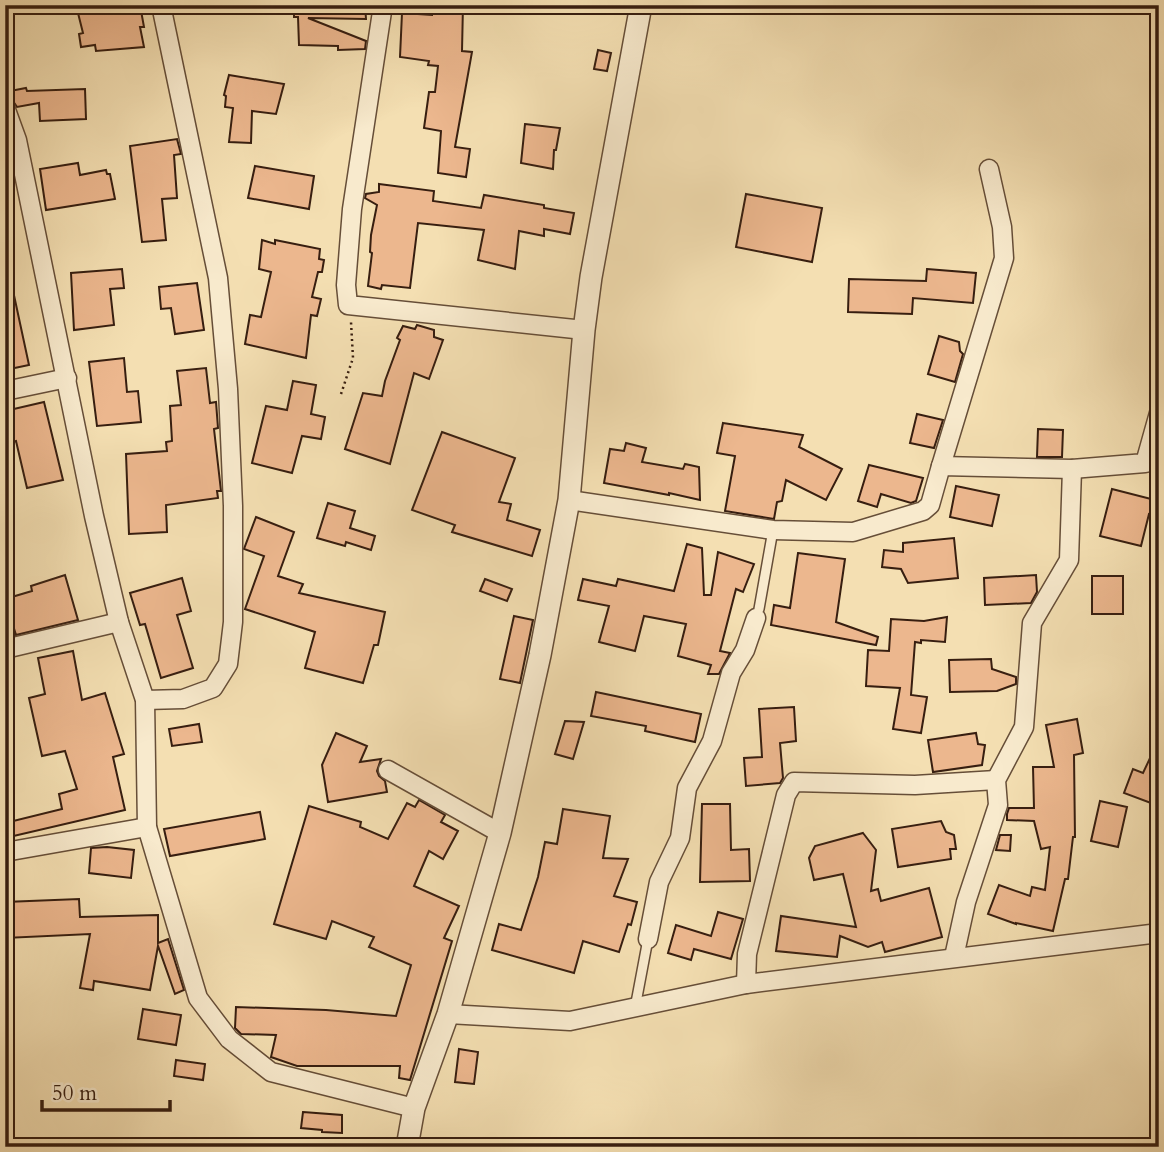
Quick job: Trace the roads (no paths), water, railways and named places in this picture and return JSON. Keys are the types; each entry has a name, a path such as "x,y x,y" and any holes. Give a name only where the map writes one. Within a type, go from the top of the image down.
{"street":[{"path":"145,700 183,699 213,688 228,664 233,622 233,506 228,389 218,278 161,5"},
{"path":"383,5 352,209 346,285 348,305 584,330"},
{"path":"407,1147 414,1108 448,1014 500,833 540,655 569,500 591,277 641,5"},
{"path":"5,107 17,140 94,516 119,622 145,700 147,827 198,998 229,1039 271,1072 414,1108"},
{"path":"569,500 773,530 853,532 915,515 930,505 1004,258 1002,227 989,169"},
{"path":"5,391 67,378"},
{"path":"941,466 1072,469 1152,463 1159,413"},
{"path":"954,957 965,902 998,805 996,780 1024,727 1032,623 1069,560 1072,469"},
{"path":"648,939 659,882 680,838 687,788 712,741 730,673 745,650 757,614"},
{"path":"5,649 119,622"},
{"path":"388,770 500,833"},
{"path":"746,984 747,954 786,795 794,782 915,785 996,780"},
{"path":"5,852 147,827"},
{"path":"448,1014 570,1021 746,984 1159,933"}],"lane":[{"path":"757,614 773,530"},
{"path":"635,1008 648,939"}]}
